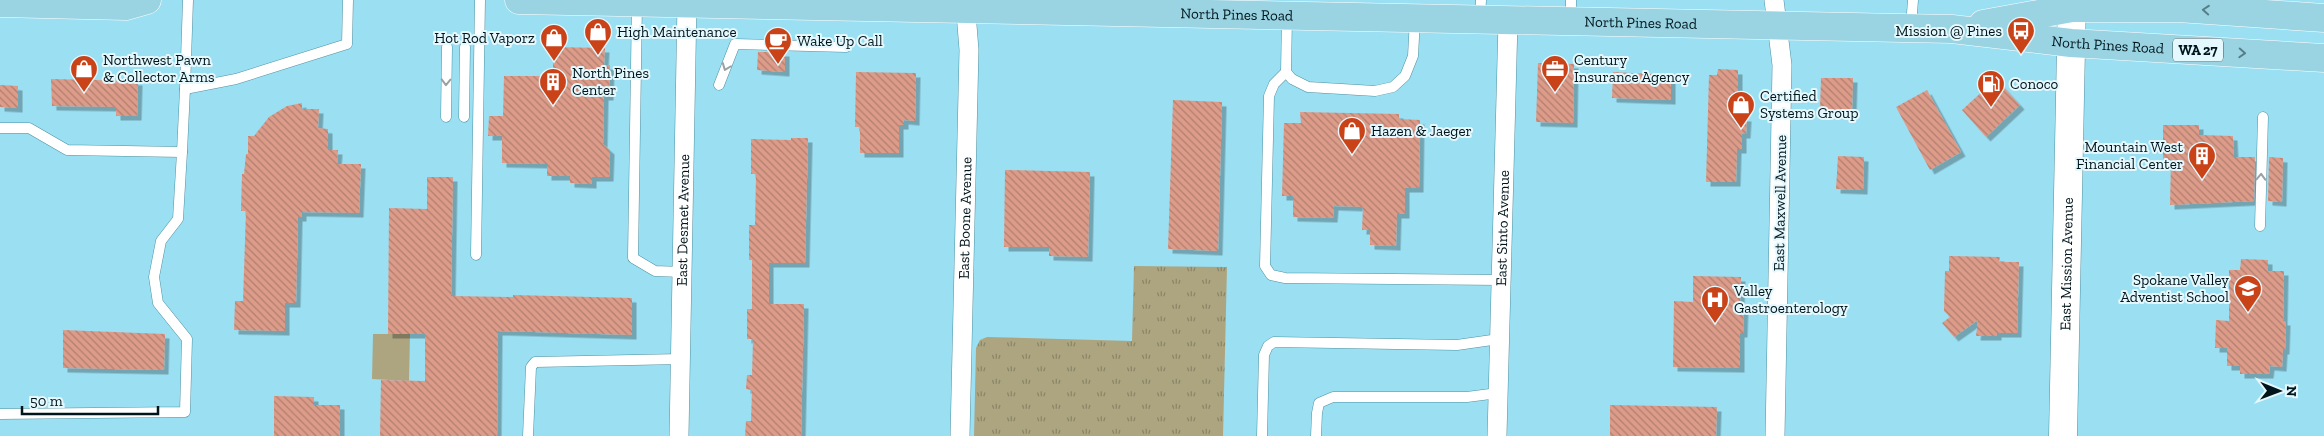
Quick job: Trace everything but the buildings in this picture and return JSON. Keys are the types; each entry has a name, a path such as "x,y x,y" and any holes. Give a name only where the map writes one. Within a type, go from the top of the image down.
{"main road":[{"path":"0,3 126,6 147,0"},
{"name":"North Pines Road","path":"519,0 1224,8 1286,16 1366,13 1415,19 1481,10 1508,21 1571,11 1778,27 1952,29 2071,43 2324,58"},
{"name":"North Pines Road","path":"1952,29 2072,4 2178,8 2324,18"}],"street":[{"name":"East Maxwell Avenue","path":"1774,0 1782,65 1775,436"},
{"name":"East Desmet Avenue","path":"679,436 687,3"},
{"name":"East Mission Avenue","path":"2063,436 2072,4"},
{"name":"East Boone Avenue","path":"960,436 969,50 966,5"},
{"name":"East Sinto Avenue","path":"1497,436 1508,21"}],"lane":[{"path":"0,414 186,412 187,338 158,303 154,277 161,241 178,219 188,0"},
{"path":"185,89 236,78 347,44 348,0"},
{"path":"476,255 480,0"},
{"path":"1910,29 1913,0"},
{"path":"644,2 634,258 655,271 682,272"},
{"path":"1286,16 1286,72 1292,79 1308,87 1375,91 1393,87 1405,76 1413,56 1415,19"},
{"path":"719,85 735,44 846,47"},
{"path":"446,117 447,47"},
{"path":"464,117 465,47"},
{"path":"1286,72 1274,84 1269,96 1265,266 1271,275 1285,278 1501,280"},
{"path":"2260,226 2263,117"},
{"path":"0,128 29,128 67,150 182,152"},
{"path":"1262,436 1264,355 1268,346 1274,342 1457,345 1499,339"},
{"path":"528,436 532,367 535,362 681,359"},
{"path":"1316,436 1319,403 1333,398 1467,397 1498,393"}],"green space":[{"path":"1134,266 1227,267 1223,436 974,436 976,348 980,340 987,337 1132,341"},
{"path":"373,334 410,334 409,381 372,379"}],"place":[{"name":"Mission @ Pines","path":"2021,55"},
{"name":"High Maintenance","path":"598,56"},
{"name":"Hot Rod Vaporz","path":"554,62"},
{"name":"Wake Up Call","path":"778,65"},
{"name":"Northwest Pawn & Collector Arms","path":"84,93"},
{"name":"Century Insurance Agency","path":"1555,93"},
{"name":"North Pines Center","path":"553,106"},
{"name":"Conoco","path":"1991,108"},
{"name":"Certified Systems Group","path":"1741,129"},
{"name":"Hazen & Jaeger","path":"1352,155"},
{"name":"Mountain West Financial Center","path":"2202,180"},
{"name":"Spokane Valley Adventist School","path":"2248,313"},
{"name":"Valley Gastroenterology","path":"1715,324"}]}
